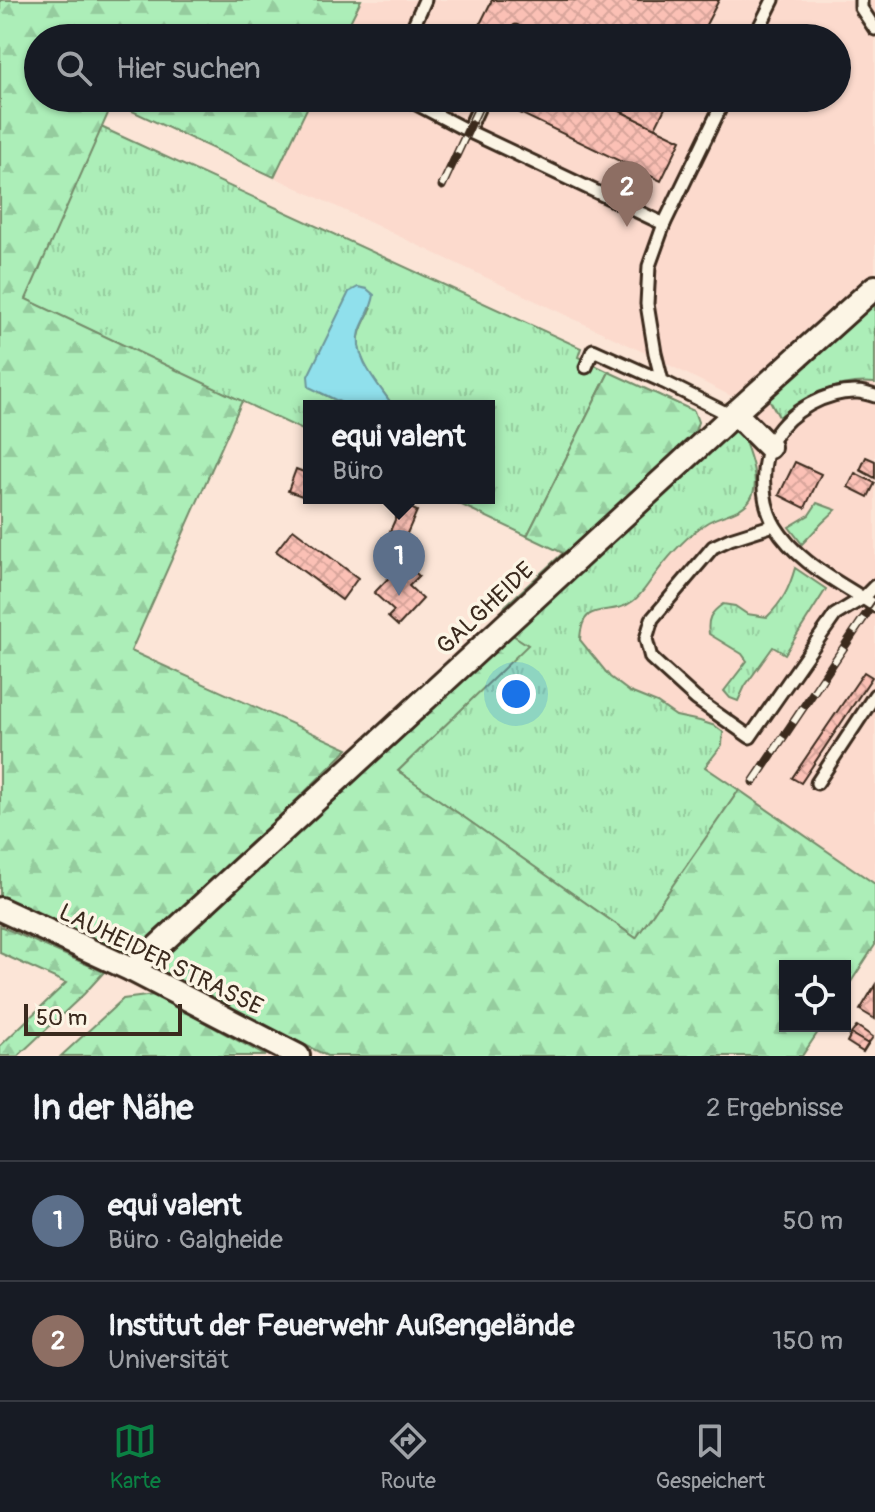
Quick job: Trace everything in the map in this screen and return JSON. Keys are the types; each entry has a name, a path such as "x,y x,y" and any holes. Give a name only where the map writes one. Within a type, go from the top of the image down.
{"street":[{"name":"GALGHEIDE","path":"132,970 733,414 875,287"},
{"path":"733,414 769,447"},
{"name":"LAUHEIDER STRASSE","path":"0,909 132,970 298,1056"}],"lane":[{"path":"414,24 425,0"},
{"path":"761,24 773,0"},
{"path":"861,0 861,8 875,29"},
{"path":"432,112 664,224"},
{"path":"468,131 477,112"},
{"path":"662,381 647,304 649,266 664,224 718,112"},
{"path":"586,367 593,350 733,414"},
{"path":"875,396 859,392 837,394 813,402 794,416 776,434 769,447 764,494 774,525 808,563 875,606"},
{"path":"774,525 713,547 652,619 646,639 651,658 696,699 750,737 835,615 863,598 875,586"},
{"path":"817,783 875,695"}],"shaded area":[{"path":"361,0 875,0 875,276 737,399 274,177 305,112 851,112 851,24 349,24"},
{"path":"875,301 875,884 508,632"}],"green space":[{"path":"0,0 361,0 349,24 24,24 24,112 109,112 26,299 242,401 131,651 348,749 135,960 0,897"},
{"path":"134,112 305,112 274,177"},
{"path":"101,127 581,348 578,357 609,372 527,536 460,504 495,504 495,400 389,400 365,364 359,346 361,329 372,307 319,392 336,400 303,400 303,430 25,299"},
{"path":"875,304 875,383 836,386 801,402 779,417 769,399"},
{"path":"609,372 694,411 698,422 694,434 498,624 505,606 563,553 527,536"},
{"path":"731,430 743,436 753,466 755,482 748,502 692,534 633,601 592,613 582,626 580,640 610,677 630,692 657,703 676,716 715,726 723,732 722,745 705,767 739,790 637,939 398,771 527,645 508,632"},
{"path":"817,503 836,510 802,544 789,527 809,515"},
{"path":"795,568 826,589 785,654 773,647 738,701 730,698 724,691 747,661 742,654 709,634 710,617 723,604 735,606 747,614 767,617 785,594"},
{"path":"508,632 528,645 398,771 636,938 739,790 875,884 875,945 851,982 851,960 779,960 779,1032 818,1032 802,1056 327,1056 146,965"},
{"path":"0,926 104,972 18,1056 0,1056 0,1046 66,983 0,953"},
{"path":"154,995 266,1056 61,1056 123,999"}],"water":[{"path":"358,287 374,295 360,331 360,351 363,361 389,400 336,400 309,387 308,376 349,292"}],"building":[{"path":"492,0 719,0 706,24 480,24"},
{"path":"518,112 622,112 681,140 661,181"},
{"path":"622,112 663,112 655,128"},
{"path":"866,457 875,461 875,478 860,470"},
{"path":"795,462 821,474 805,508 779,495"},
{"path":"296,469 303,472 303,496 288,491"},
{"path":"855,473 875,483 868,497 848,487"},
{"path":"402,504 417,511 405,538 390,531"},
{"path":"293,529 358,578 342,600 276,551"},
{"path":"404,562 419,576 409,586 423,599 398,626 388,617 394,611 374,593"},
{"path":"864,672 872,677 801,783 792,778"},
{"path":"875,985 875,1019 860,1010"},
{"path":"857,1026 873,1037 868,1044 851,1034"},
{"path":"851,1034 868,1044 863,1052 847,1042"}],"tram line":[{"path":"867,613 875,601"}],"railway":[{"path":"442,186 476,112"},
{"path":"753,782 867,613"}],"place":[{"name":"Institut der Feuerwehr Außengelände","path":"627,227"},
{"name":"equi valent","path":"399,596"}]}
